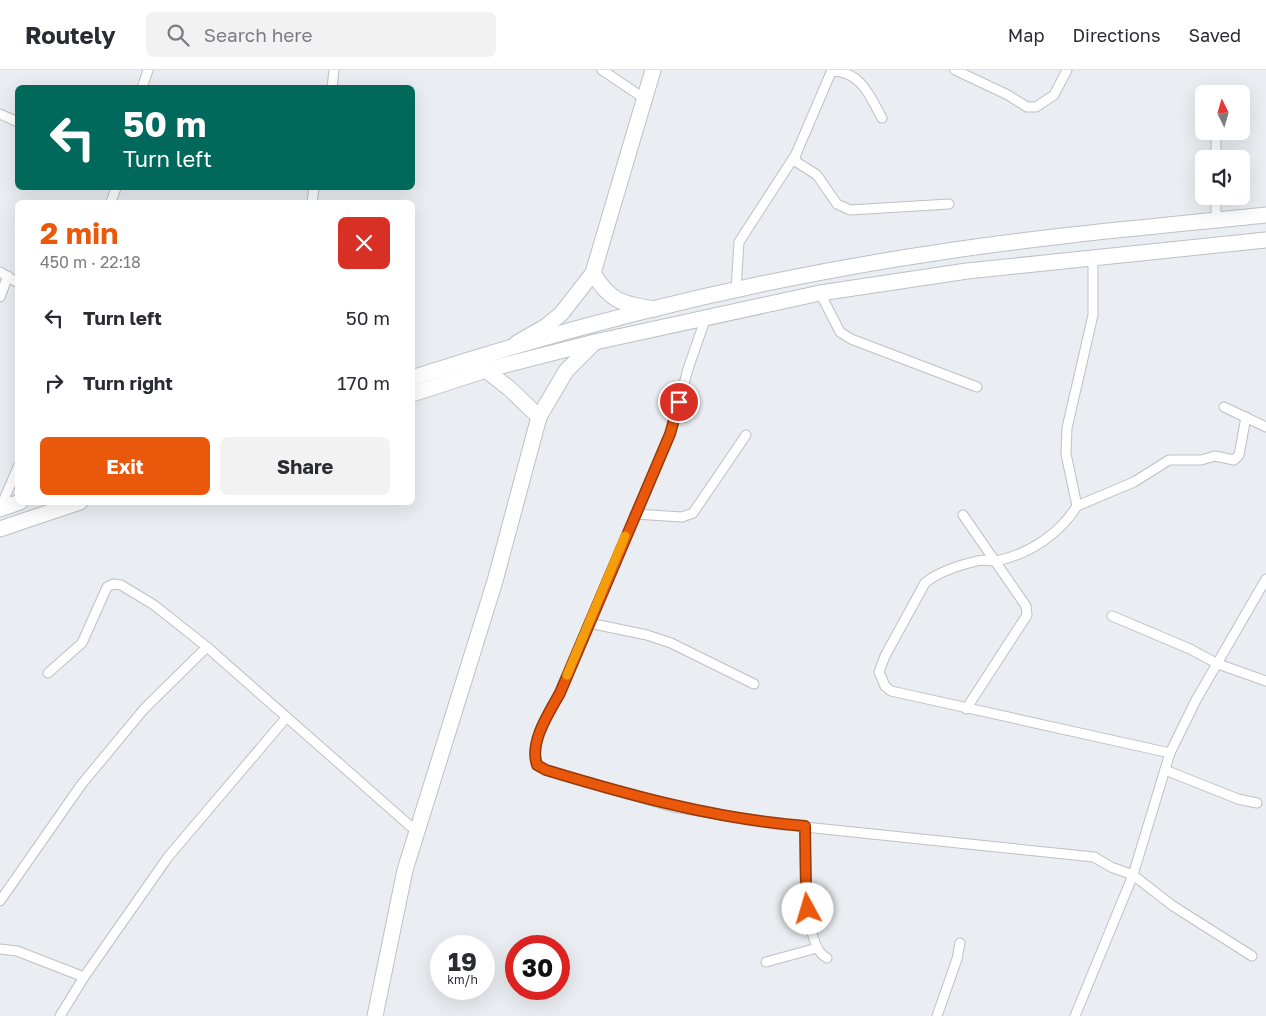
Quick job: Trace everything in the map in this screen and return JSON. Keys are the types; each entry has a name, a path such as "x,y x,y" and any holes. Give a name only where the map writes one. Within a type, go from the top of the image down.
{"main road":[{"path":"507,349 545,327 561,314 593,273 653,70"},
{"path":"415,377 507,349 736,289 948,250 1266,215"},
{"path":"415,393 486,370 595,342 820,293 967,271 1266,240"},
{"path":"593,273 602,288 611,297 625,304 656,309"},
{"path":"375,1016 405,870 493,589 539,417 566,371 595,342"},
{"path":"486,370 510,389 539,417"},
{"path":"0,509 15,504"},
{"path":"0,529 71,505"}],"street":[{"path":"143,85 148,70"},
{"path":"332,85 334,70"},
{"path":"602,70 645,99"},
{"path":"736,289 739,242 796,154 832,70 846,71 863,84 882,118"},
{"path":"955,70 1008,95 1027,107 1036,107 1050,99 1067,70"},
{"path":"0,114 15,121"},
{"path":"796,154 795,161 817,175 837,204 850,210 949,204"},
{"path":"1216,205 1216,220"},
{"path":"1077,506 1066,454 1067,428 1093,315 1093,257"},
{"path":"0,296 4,274 15,281"},
{"path":"820,293 840,332 851,340 977,387"},
{"path":"706,317 688,369 670,434 539,736 534,756 537,765 546,770 673,807 776,824 1094,857 1111,867 1133,875 1173,906 1252,956"},
{"path":"1224,407 1266,427"},
{"path":"1170,753 891,691 881,679 880,666 925,583 933,576 978,560 995,561 1038,545 1056,531 1077,506 1134,482 1169,460 1179,458 1201,460 1215,456 1234,460 1239,455 1246,417"},
{"path":"635,514 682,517 692,513 746,435"},
{"path":"0,509 15,474"},
{"path":"963,516 1026,606 1027,615 966,709"},
{"path":"1075,1016 1133,875 1170,753 1196,700 1266,579"},
{"path":"48,674 82,643 107,587 113,584 120,585 154,605 207,647 417,832"},
{"path":"1112,616 1190,649 1218,664 1266,681"},
{"path":"589,623 647,635 671,643 754,684"},
{"path":"0,902 81,785 144,709 207,647"},
{"path":"60,1016 84,977 168,857 286,718"},
{"path":"1165,770 1238,799 1257,803"},
{"path":"805,826 806,888 817,948 822,956 827,958"},
{"path":"938,1016 957,959 960,943"},
{"path":"766,962 817,948"},
{"path":"0,949 17,951 84,977"}],"slow traffic":[{"path":"567,675 625,536"}],"route":[{"path":"679,402 670,434 560,693 542,727 534,756 537,765 546,770 673,807 776,824 805,826 808,909"}]}
